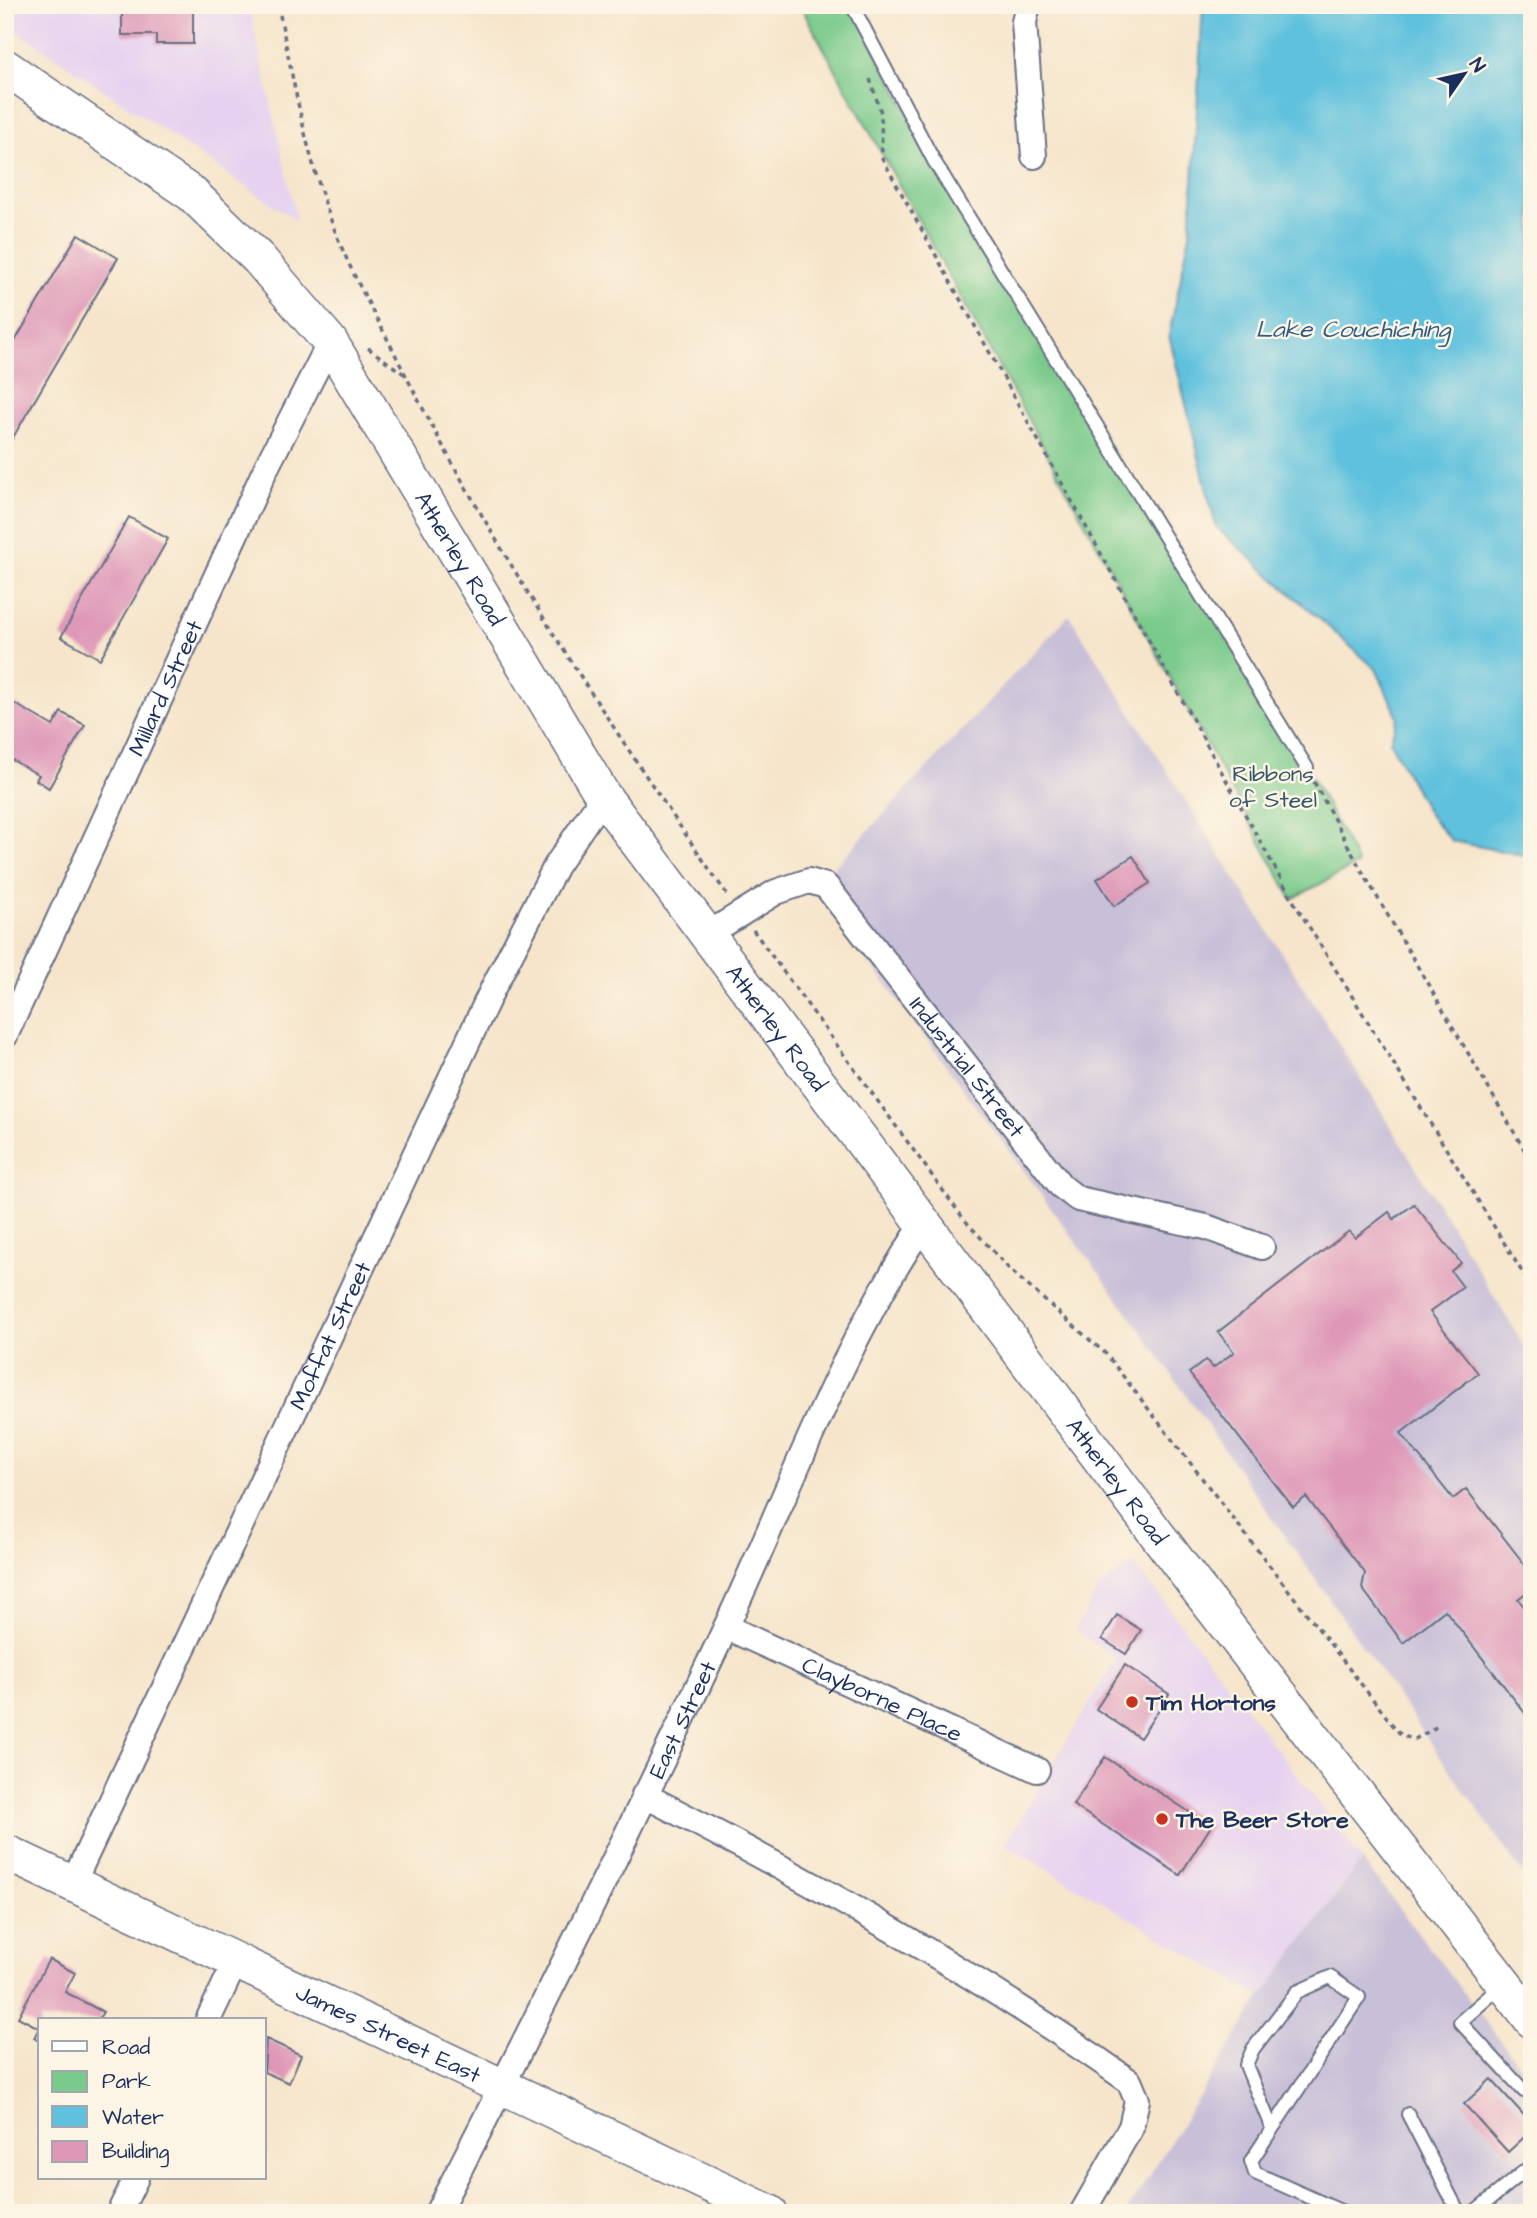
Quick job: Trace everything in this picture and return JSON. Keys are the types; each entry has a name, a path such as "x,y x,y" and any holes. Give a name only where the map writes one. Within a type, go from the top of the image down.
{"main road":[{"name":"Atherley Road","path":"5,67 192,194 259,259 330,342 603,796 923,1226 1192,1581 1532,2020"},
{"name":"James Street East","path":"5,1852 234,1963 503,2086 722,2202 769,2213"}],"street":[{"path":"1028,5 1024,22 1034,156"},
{"name":"Millard Street","path":"5,1036 266,468 330,342"},
{"name":"Moffat Street","path":"72,1885 494,986 556,866 603,796"},
{"name":"Industrial Street","path":"708,934 776,892 809,881 826,886 1061,1186 1077,1199 1206,1227 1262,1247"},
{"name":"East Street","path":"437,2213 503,2086 726,1627 876,1299 923,1226"},
{"name":"Clayborne Place","path":"726,1627 1037,1770"},
{"path":"644,1795 747,1846 884,1922 1129,2081 1137,2100 1132,2127 1082,2213"},
{"path":"209,2018 234,1963"},
{"path":"119,2213 135,2180"}],"lane":[{"path":"852,5 934,160 1307,768"},
{"path":"1272,2129 1246,2065 1253,2049 1297,1992 1331,1977 1359,1997 1251,2161 1255,2174 1345,2213"},
{"path":"1504,1983 1460,2022 1529,2093"},
{"path":"1408,2114 1460,2213"},
{"path":"1473,2213 1532,2165"}],"path":[{"path":"278,5 303,136 339,242 475,506 608,722 741,913 963,1218 1011,1271 1106,1354 1402,1736 1415,1739 1440,1725"},
{"path":"870,78 881,113 882,158 1292,899 1532,1287"},
{"path":"1307,768 1365,876 1532,1163"}],"shaded area":[{"path":"5,5 249,5 297,221 5,23"},
{"path":"1069,615 1390,1125 1532,1359 1532,1887 1127,1311 815,888"},
{"path":"1134,1563 1362,1860 1261,1997 1005,1844 1116,1659 1075,1630 1099,1588"},
{"path":"1362,1860 1532,2082 1532,2213 1126,2213 1261,1997"}],"green space":[{"name":"Ribbons of Steel","path":"800,5 852,5 934,161 1307,768 1358,864 1292,899"}],"water":[{"name":"Lake Couchiching","path":"1203,5 1532,5 1532,857 1452,841 1429,815 1390,742 1398,717 1376,669 1216,527 1169,335 1190,234"}],"building":[{"path":"122,5 193,5 193,44 156,44 156,35 122,35"},
{"path":"78,234 118,258 5,451 5,358"},
{"path":"129,517 168,539 100,659 61,637"},
{"path":"5,698 53,726 61,712 85,725 49,788 36,780 39,775 5,756"},
{"path":"1133,856 1150,883 1114,906 1097,879"},
{"path":"1414,1204 1461,1263 1451,1271 1463,1287 1430,1312 1478,1373 1401,1433 1453,1499 1466,1489 1532,1574 1532,1588 1518,1599 1532,1617 1532,1722 1445,1610 1403,1643 1362,1588 1365,1573 1306,1497 1293,1507 1189,1373 1206,1360 1213,1368 1234,1352 1218,1332 1349,1231 1355,1238 1389,1212 1394,1219"},
{"path":"1117,1615 1141,1630 1126,1654 1102,1639"},
{"name":"Tim Hortons","path":"1125,1665 1169,1694 1140,1738 1096,1709"},
{"path":"1105,1757 1211,1826 1180,1875 1073,1805"},
{"path":"49,1959 75,1973 65,1992 103,2012 99,2018 38,2018 38,2027 18,2017"},
{"path":"266,2039 301,2055 289,2083 266,2073"},
{"path":"1491,2079 1532,2124 1532,2130 1508,2152 1464,2104"}],"place":[{"name":"Tim Hortons","path":"1132,1702"},
{"name":"The Beer Store","path":"1162,1819"}]}
